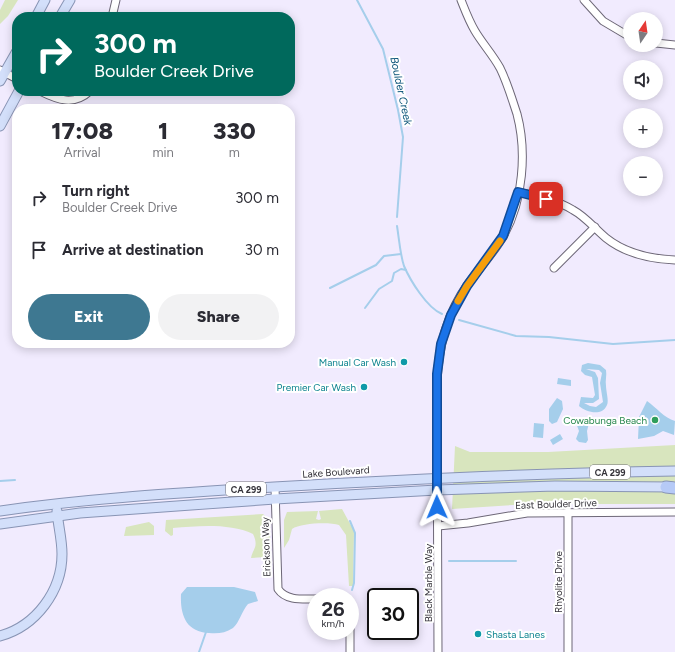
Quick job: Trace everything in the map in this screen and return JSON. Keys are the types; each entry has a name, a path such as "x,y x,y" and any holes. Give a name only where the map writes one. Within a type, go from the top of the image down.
{"main road":[{"path":"39,12 45,0"},
{"path":"63,12 70,0"},
{"path":"0,81 2,71 12,58"},
{"path":"0,126 16,96"},
{"name":"Lake Boulevard","path":"0,511 159,494 437,477 675,471"},
{"name":"CA 299","path":"0,524 57,516 275,499 437,490 555,486 672,487"},
{"path":"0,636 9,633 30,621 52,593 60,573 62,555 56,504"}],"street":[{"path":"113,12 116,0"},
{"name":"Black Marble Way","path":"438,652 437,374 439,354 446,327 457,304 467,286 503,236 518,192 522,155 516,114 500,67 474,30 461,0"},
{"path":"584,0 603,21 623,33"},
{"path":"663,44 675,45"},
{"path":"2,71 12,76"},
{"path":"50,96 67,101 79,99 83,96"},
{"path":"518,192 568,206 595,227 606,238 640,256 675,260"},
{"path":"554,268 595,227"},
{"name":"Erickson Way","path":"275,487 278,589 284,595 291,598 307,599"},
{"name":"East Boulder Drive","path":"438,526 468,523 518,514 568,512 675,512"},
{"name":"Rhyolite Drive","path":"568,512 568,652"},
{"path":"350,640 350,652"}],"green space":[{"path":"5,0 18,0 8,16 0,24 0,10"},
{"path":"675,445 675,504 528,504 452,509 455,446 470,452 548,452"},
{"path":"342,509 354,531 353,586 349,586 346,535 339,525 315,524 296,527 292,529 289,540 284,548 284,520 287,512 318,511 316,519 319,520 321,519 319,511"},
{"path":"263,514 268,522 270,532 270,553 267,557 251,558 256,545 253,534 234,528 203,526 173,528 173,535 171,536 165,531 166,520"},
{"path":"149,522 154,526 154,535 124,536 126,527"}],"water":[{"path":"588,363 600,365 606,370 608,403 602,411 594,412 579,406 581,397 593,398 595,395 592,377 585,375 581,371 582,365","holes":["586,369 599,370 602,373 600,383 603,402 596,407 584,403 593,403 599,399 598,378 595,372"]},
{"path":"558,378 571,380 571,386 557,384"},
{"path":"557,398 562,401 563,409 557,422 552,424 549,421 549,409"},
{"name":"Cowabunga Beach","path":"647,401 671,420 675,421 674,435 663,431 654,436 638,439 639,417"},
{"path":"581,419 586,419 589,423 587,431 588,440 586,443 579,442 576,439 579,431 576,423"},
{"path":"534,423 544,424 543,438 533,437"},
{"path":"560,434 563,439 553,445 550,440"},
{"path":"187,587 234,587 255,592 258,601 248,604 237,623 230,630 218,633 201,632 190,626 183,615 181,594"}],"waterway":[{"name":"Boulder Creek","path":"357,0 383,49 403,137 397,217"},
{"name":"Boulder Creek","path":"397,226 404,266 407,272 425,300 436,311 442,314"},
{"path":"330,288 376,265 384,256 401,254"},
{"path":"365,308 379,289 392,281 394,273 401,269 406,270"},
{"name":"Boulder Creek","path":"459,320 516,336 549,337 613,344 675,340"},
{"path":"0,481 15,480"},
{"path":"350,521 355,533 354,583 353,588"},
{"path":"449,561 516,561"},
{"path":"199,652 206,632"}],"slow traffic":[{"path":"458,301 467,286 500,241"}],"place":[{"name":"Manual Car Wash","path":"404,362"},
{"name":"Premier Car Wash","path":"364,387"},
{"name":"Cowabunga Beach","path":"655,420"},
{"name":"Shasta Lanes","path":"478,634"}],"route":[{"path":"437,507 437,374 439,354 446,327 467,286 491,255 507,229 518,192 546,199"}]}
